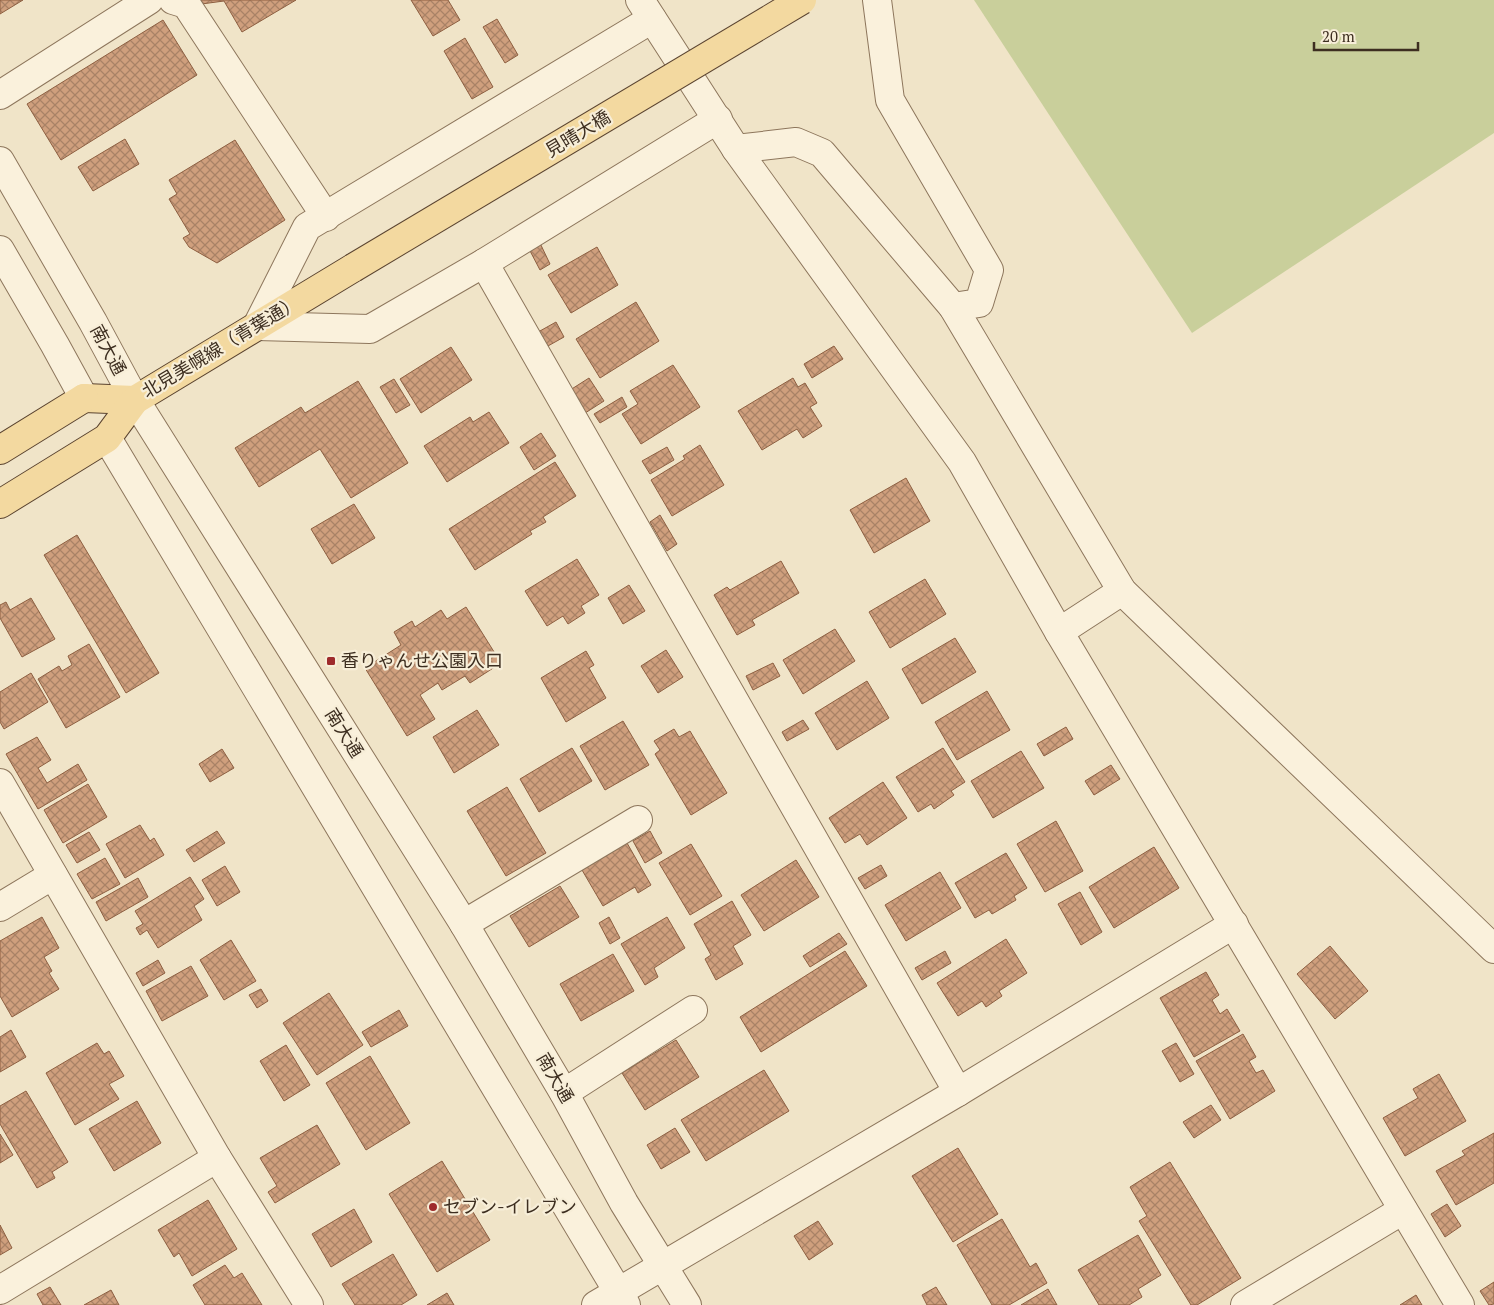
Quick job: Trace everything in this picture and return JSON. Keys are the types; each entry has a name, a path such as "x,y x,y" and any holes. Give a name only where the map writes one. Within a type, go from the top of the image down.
{"main road":[{"name":"見晴大橋","path":"353,268 802,0"},
{"name":"北見美幌線（青葉通）","path":"0,504 107,438 135,400 353,268"},
{"path":"84,398 107,438"},
{"path":"0,450 84,398 135,400"}],"street":[{"path":"0,95 149,0"},
{"path":"174,0 186,4 326,216"},
{"path":"877,0 890,100 989,270 979,303 953,307"},
{"path":"718,119 484,263 370,329 257,326 307,227 646,9 718,119 736,148 962,462 1059,632 1460,1305"},
{"path":"736,148 796,142 822,152 953,307 1122,591 1494,949"},
{"name":"南大通","path":"0,161 93,322 135,400 464,924 564,1093 624,1203 687,1305"},
{"path":"0,250 84,398"},
{"path":"484,263 958,1092"},
{"path":"107,438 614,1301 663,1266 958,1092 1234,924"},
{"path":"1059,632 1122,591"},
{"path":"0,783 217,1158 309,1305"},
{"path":"464,924 638,820"},
{"path":"0,907 53,875"},
{"path":"564,1093 693,1010"},
{"path":"0,1290 217,1158"},
{"path":"1245,1305 1403,1210"}],"green space":[{"path":"974,0 1494,0 1494,133 1192,333"}],"building":[{"path":"0,0 23,0 0,14"},
{"path":"198,0 296,0 242,32 224,1 194,5"},
{"path":"411,0 448,0 460,20 433,36"},
{"path":"497,19 518,55 505,63 483,27"},
{"path":"163,20 197,75 61,160 27,104"},
{"path":"465,38 493,87 472,99 444,51"},
{"path":"125,139 139,164 93,191 78,167"},
{"path":"235,140 285,220 217,263 189,247 183,238 190,234 169,199 177,194 169,180"},
{"path":"539,241 550,264 540,270 528,247"},
{"path":"597,247 618,285 571,313 548,275"},
{"path":"636,302 659,341 600,378 576,339"},
{"path":"556,322 564,337 539,351 531,336"},
{"path":"834,346 843,359 812,378 804,364"},
{"path":"451,347 472,380 421,413 400,379"},
{"path":"673,365 700,407 641,444 622,414 638,404 630,391"},
{"path":"589,378 604,401 582,415 567,392"},
{"path":"793,378 798,387 805,383 817,403 810,407 822,426 803,438 797,429 762,450 738,411"},
{"path":"394,379 410,405 396,413 380,387"},
{"path":"358,381 408,463 351,498 320,449 259,487 235,448 301,407 305,413"},
{"path":"622,397 627,407 600,423 594,414"},
{"path":"489,412 509,443 447,482 424,446 470,417 473,422"},
{"path":"541,433 556,456 534,470 520,447"},
{"path":"700,445 724,485 672,516 651,480 685,459 683,456"},
{"path":"667,447 674,460 650,474 642,461"},
{"path":"555,462 576,496 543,517 546,522 530,531 532,534 475,570 449,529"},
{"path":"906,478 930,521 874,553 850,510"},
{"path":"354,504 375,538 332,564 311,529"},
{"path":"660,515 677,544 667,551 650,522"},
{"path":"77,535 159,673 126,693 44,555"},
{"path":"577,559 599,595 581,606 585,613 568,624 563,616 547,626 525,591"},
{"path":"781,561 799,593 752,620 755,625 737,635 714,595 727,587 730,590"},
{"path":"925,579 946,614 890,648 869,612"},
{"path":"629,585 645,611 623,624 608,598"},
{"path":"31,598 55,639 22,657 0,618 0,605 6,602 10,610"},
{"path":"466,607 501,663 470,683 465,676 442,690 438,683 420,695 435,719 407,736 365,668 401,645 394,632 412,621 415,627 441,610 447,619"},
{"path":"835,629 855,661 803,694 783,660"},
{"path":"955,638 976,672 922,704 902,669"},
{"path":"89,644 120,697 66,728 38,679 59,666 62,671 72,665 68,656"},
{"path":"666,650 683,677 658,693 641,666"},
{"path":"586,651 594,665 589,668 606,698 566,722 541,678"},
{"path":"773,663 780,676 753,690 746,676"},
{"path":"31,673 48,702 4,729 0,722 0,692"},
{"path":"867,681 889,718 837,750 815,713"},
{"path":"987,691 1010,730 957,760 935,722"},
{"path":"477,710 499,745 454,773 433,737"},
{"path":"803,720 809,729 787,741 782,732"},
{"path":"623,721 649,765 605,790 580,746"},
{"path":"1066,727 1073,739 1044,756 1037,744"},
{"path":"674,729 679,737 690,731 727,793 691,815 655,754 660,750 654,741"},
{"path":"37,737 51,760 38,768 47,783 78,764 87,780 38,809 6,754"},
{"path":"572,748 592,781 539,812 520,779"},
{"path":"943,748 965,782 951,791 954,795 934,809 931,804 918,812 896,777"},
{"path":"222,749 234,768 210,782 199,764"},
{"path":"1021,751 1044,788 993,818 971,781"},
{"path":"1111,765 1120,779 1094,795 1085,781"},
{"path":"883,782 907,818 867,845 860,834 845,843 829,818"},
{"path":"88,784 107,817 63,843 44,810"},
{"path":"507,787 546,853 506,876 467,811"},
{"path":"1056,821 1083,871 1045,892 1017,844"},
{"path":"140,825 150,841 154,838 164,855 125,878 106,844"},
{"path":"217,831 225,843 194,862 186,850"},
{"path":"650,831 662,853 645,863 633,841"},
{"path":"89,832 100,850 77,863 66,845"},
{"path":"627,843 651,885 638,893 635,887 603,906 582,870"},
{"path":"691,844 722,896 690,915 659,863"},
{"path":"1154,847 1179,888 1114,928 1089,887"},
{"path":"1006,853 1027,888 1014,896 1016,900 992,914 989,910 975,918 955,883"},
{"path":"105,858 120,884 92,899 77,874"},
{"path":"796,860 819,897 764,931 741,895"},
{"path":"881,865 887,876 865,889 858,878"},
{"path":"225,866 240,892 217,906 202,880"},
{"path":"940,872 961,908 906,941 885,905"},
{"path":"190,877 204,899 194,906 202,920 158,948 147,930 140,935 136,928 143,924 135,911"},
{"path":"138,878 148,897 106,921 96,902"},
{"path":"560,886 579,917 529,947 510,916"},
{"path":"1080,892 1102,932 1081,945 1058,904"},
{"path":"732,901 751,935 733,946 743,964 716,980 705,959 711,955 694,924"},
{"path":"42,917 59,948 44,957 52,971 49,973 59,989 12,1017 0,996 0,941"},
{"path":"609,917 620,938 610,944 599,923"},
{"path":"667,917 685,948 654,968 658,977 645,985 621,944"},
{"path":"839,933 847,944 810,967 803,956"},
{"path":"1006,939 1027,973 999,991 1002,996 986,1007 982,1001 958,1016 937,983"},
{"path":"231,940 256,981 224,1000 200,960"},
{"path":"1330,946 1368,991 1335,1019 1297,974"},
{"path":"845,951 867,986 761,1052 740,1017"},
{"path":"945,951 951,963 922,980 915,968"},
{"path":"613,954 634,991 581,1021 560,984"},
{"path":"158,960 165,973 143,986 136,973"},
{"path":"191,966 208,996 162,1021 146,991"},
{"path":"1206,972 1219,995 1212,1000 1220,1014 1227,1009 1240,1031 1194,1057 1160,998"},
{"path":"261,989 268,1001 257,1008 249,995"},
{"path":"329,993 363,1045 317,1075 283,1023"},
{"path":"399,1010 408,1026 371,1047 362,1032"},
{"path":"11,1030 26,1057 0,1072 0,1037"},
{"path":"1243,1034 1256,1057 1249,1061 1256,1073 1263,1070 1275,1091 1230,1119 1196,1061"},
{"path":"676,1040 699,1077 645,1110 622,1073"},
{"path":"97,1043 104,1054 109,1051 124,1076 109,1084 119,1099 75,1125 46,1073"},
{"path":"1176,1043 1194,1074 1180,1082 1162,1051"},
{"path":"286,1045 310,1085 284,1101 260,1061"},
{"path":"370,1056 410,1123 366,1150 326,1083"},
{"path":"764,1070 789,1111 706,1161 681,1120"},
{"path":"1439,1074 1466,1121 1405,1156 1383,1118 1418,1098 1413,1089"},
{"path":"26,1091 68,1162 52,1172 55,1178 37,1188 0,1124 0,1106"},
{"path":"137,1101 161,1143 114,1171 89,1129"},
{"path":"1211,1105 1221,1120 1194,1138 1183,1122"},
{"path":"317,1125 340,1164 275,1203 268,1192 277,1186 260,1158"},
{"path":"675,1128 690,1152 661,1169 647,1145"},
{"path":"1494,1133 1494,1183 1456,1205 1436,1171 1465,1155 1462,1151"},
{"path":"0,1134 13,1155 0,1163"},
{"path":"958,1148 998,1214 953,1242 912,1176"},
{"name":"セブン-イレブン","path":"442,1161 490,1240 437,1272 389,1194"},
{"path":"1170,1162 1241,1278 1197,1305 1191,1305 1139,1221 1147,1216 1130,1187"},
{"path":"208,1200 237,1249 192,1276 179,1253 174,1257 158,1230"},
{"path":"1447,1204 1461,1226 1445,1237 1431,1214"},
{"path":"354,1209 372,1242 331,1267 312,1234"},
{"path":"1002,1219 1030,1267 1036,1263 1047,1283 1009,1305 992,1305 957,1245"},
{"path":"818,1221 833,1244 809,1260 794,1236"},
{"path":"0,1225 12,1248 0,1255"},
{"path":"1138,1235 1161,1275 1138,1289 1142,1297 1129,1305 1099,1305 1078,1270"},
{"path":"393,1254 417,1295 401,1305 355,1305 342,1284"},
{"path":"225,1265 234,1278 242,1273 262,1305 205,1305 193,1285"},
{"path":"1494,1282 1494,1304 1489,1305 1480,1291"},
{"path":"50,1287 61,1305 43,1305 37,1294"},
{"path":"936,1287 947,1305 927,1305 922,1295"},
{"path":"1048,1289 1057,1305 1021,1305"},
{"path":"111,1290 119,1305 84,1305"},
{"path":"447,1293 454,1305 427,1305"},
{"path":"1416,1295 1422,1305 1400,1305"}],"place":[{"name":"香りゃんせ公園入口","path":"331,661"},
{"name":"セブン-イレブン","path":"433,1207"}]}
